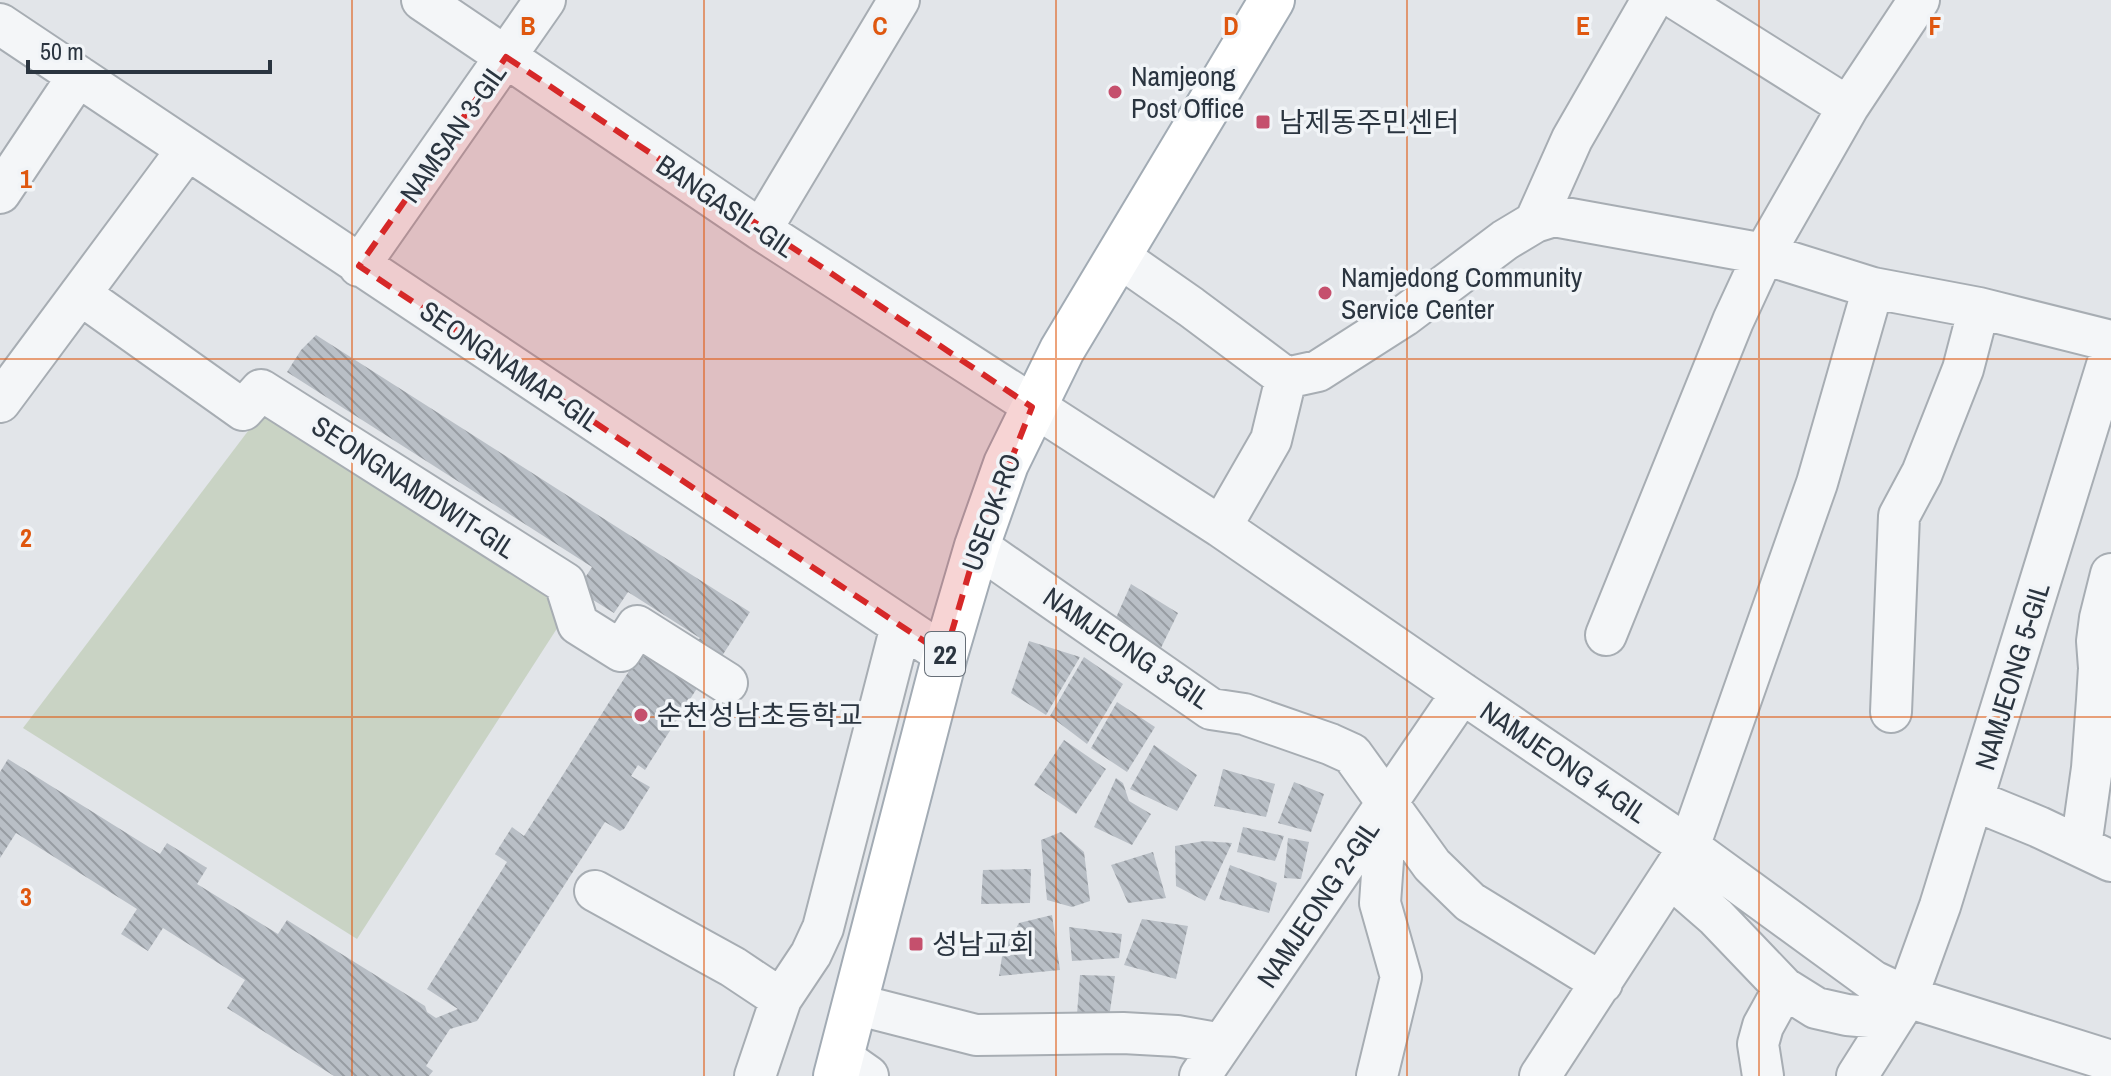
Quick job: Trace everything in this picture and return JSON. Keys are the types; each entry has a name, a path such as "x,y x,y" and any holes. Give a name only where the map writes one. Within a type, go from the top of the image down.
{"main road":[{"name":"USEOK-RO","path":"848,1070 855,1004 945,655 977,546 1006,464 1062,350 1272,0"}],"street":[{"name":"BANGASIL-GIL","path":"422,0 761,230 1032,407"},
{"name":"NAMSAN 3-GIL","path":"359,266 545,0"},
{"path":"761,230 899,0"},
{"path":"1535,222 1572,139 1652,0"},
{"path":"1678,0 1848,107"},
{"path":"1606,635 1733,321 1764,254 1848,107 1919,0"},
{"name":"SEONGNAMAP-GIL","path":"0,24 945,655"},
{"path":"0,193 78,76"},
{"path":"0,402 187,150"},
{"path":"1118,256 1286,378 1318,371 1404,316 1505,240 1535,222 1554,216 1764,254 1873,288 1979,308 2111,341"},
{"path":"1540,1076 1680,862 1817,483 1873,288"},
{"name":"SEONGNAMDWIT-GIL","path":"80,294 243,410 261,390 565,583 578,624 621,651 637,626 727,683"},
{"path":"1891,712 1899,516 1922,473 1963,369 1979,308"},
{"name":"NAMJEONG 5-GIL","path":"1900,1008 1940,906 2111,352"},
{"path":"1221,527 1271,440 1286,378"},
{"name":"NAMJEONG 4-GIL","path":"1032,407 1221,527 1462,693 1680,862 1873,981 1900,1008 2111,1061"},
{"name":"NAMJEONG 3-GIL","path":"977,546 1211,709 1244,714 1352,754 1432,865 1470,902 1602,983"},
{"path":"1973,800 2096,854 2092,768 2099,668 2097,641 2111,574"},
{"path":"755,1076 781,999 811,954 823,928 901,626"},
{"path":"1387,803 1462,693"},
{"name":"NAMJEONG 2-GIL","path":"1211,1060 1387,803"},
{"name":"NAMJEONG 2-GIL","path":"1377,1076 1401,977 1380,903 1387,803"},
{"path":"1680,862 1716,917 1784,988 1816,1008 1847,1015 1900,1008"},
{"path":"595,891 733,967 781,999"},
{"path":"1763,1076 1758,1044 1763,1026 1784,988"},
{"path":"855,1004 976,1035 1123,1033 1177,1036 1211,1060"},
{"path":"1857,1076 1900,1008"}],"highlighted area":[{"path":"506,57 1032,407 977,546 945,655 359,266"}],"green space":[{"path":"264,410 554,597 565,616 357,939 23,728"}],"building":[{"name":"순천성남초등학교","path":"316,335 750,612 645,770 638,765 631,776 650,787 624,829 620,831 605,822 477,1021 450,1029 426,1066 433,1071 429,1076 334,1076 227,1008 245,980 163,928 148,951 121,934 137,909 16,833 0,858 0,772 8,759 160,854 167,843 207,868 197,884 278,934 287,920 425,1006 427,1012 436,1018 458,1009 427,989 507,862 495,854 512,827 524,836 650,638 685,661 700,638 628,592 614,613 577,590 592,567 287,372 301,350"},
{"path":"1131,584 1178,613 1160,650 1111,629"},
{"path":"1029,641 1080,657 1046,715 1011,693"},
{"path":"1084,657 1123,684 1087,744 1050,716"},
{"path":"1117,702 1155,727 1127,772 1091,748"},
{"path":"1064,740 1106,769 1076,814 1034,785"},
{"path":"1154,745 1197,775 1177,811 1130,789"},
{"path":"1223,769 1275,784 1266,817 1214,806"},
{"path":"1116,778 1123,783 1129,801 1151,814 1132,845 1094,827"},
{"path":"1294,782 1324,794 1311,832 1278,823"},
{"path":"1243,827 1284,836 1275,861 1237,852"},
{"path":"1061,832 1084,852 1090,901 1072,907 1047,900 1041,840"},
{"path":"1288,838 1309,842 1301,879 1284,878"},
{"path":"1204,841 1232,843 1205,901 1176,886 1175,846"},
{"path":"1153,852 1166,898 1128,903 1111,865"},
{"path":"1230,865 1277,883 1269,913 1219,899"},
{"path":"1031,869 1030,903 981,904 983,870"},
{"path":"1052,915 1060,970 999,976 1003,950 1019,923"},
{"path":"1142,919 1188,926 1176,979 1124,965"},
{"path":"1069,927 1122,934 1119,958 1072,961"},
{"path":"1080,975 1115,976 1109,1018 1077,1014"}],"place":[{"name":"Namjeong Post Office","path":"1115,92"},
{"name":"남제동주민센터","path":"1263,122"},
{"name":"Namjedong Community Service Center","path":"1325,293"},
{"name":"순천성남초등학교","path":"641,715"},
{"name":"성남교회","path":"916,944"}]}
